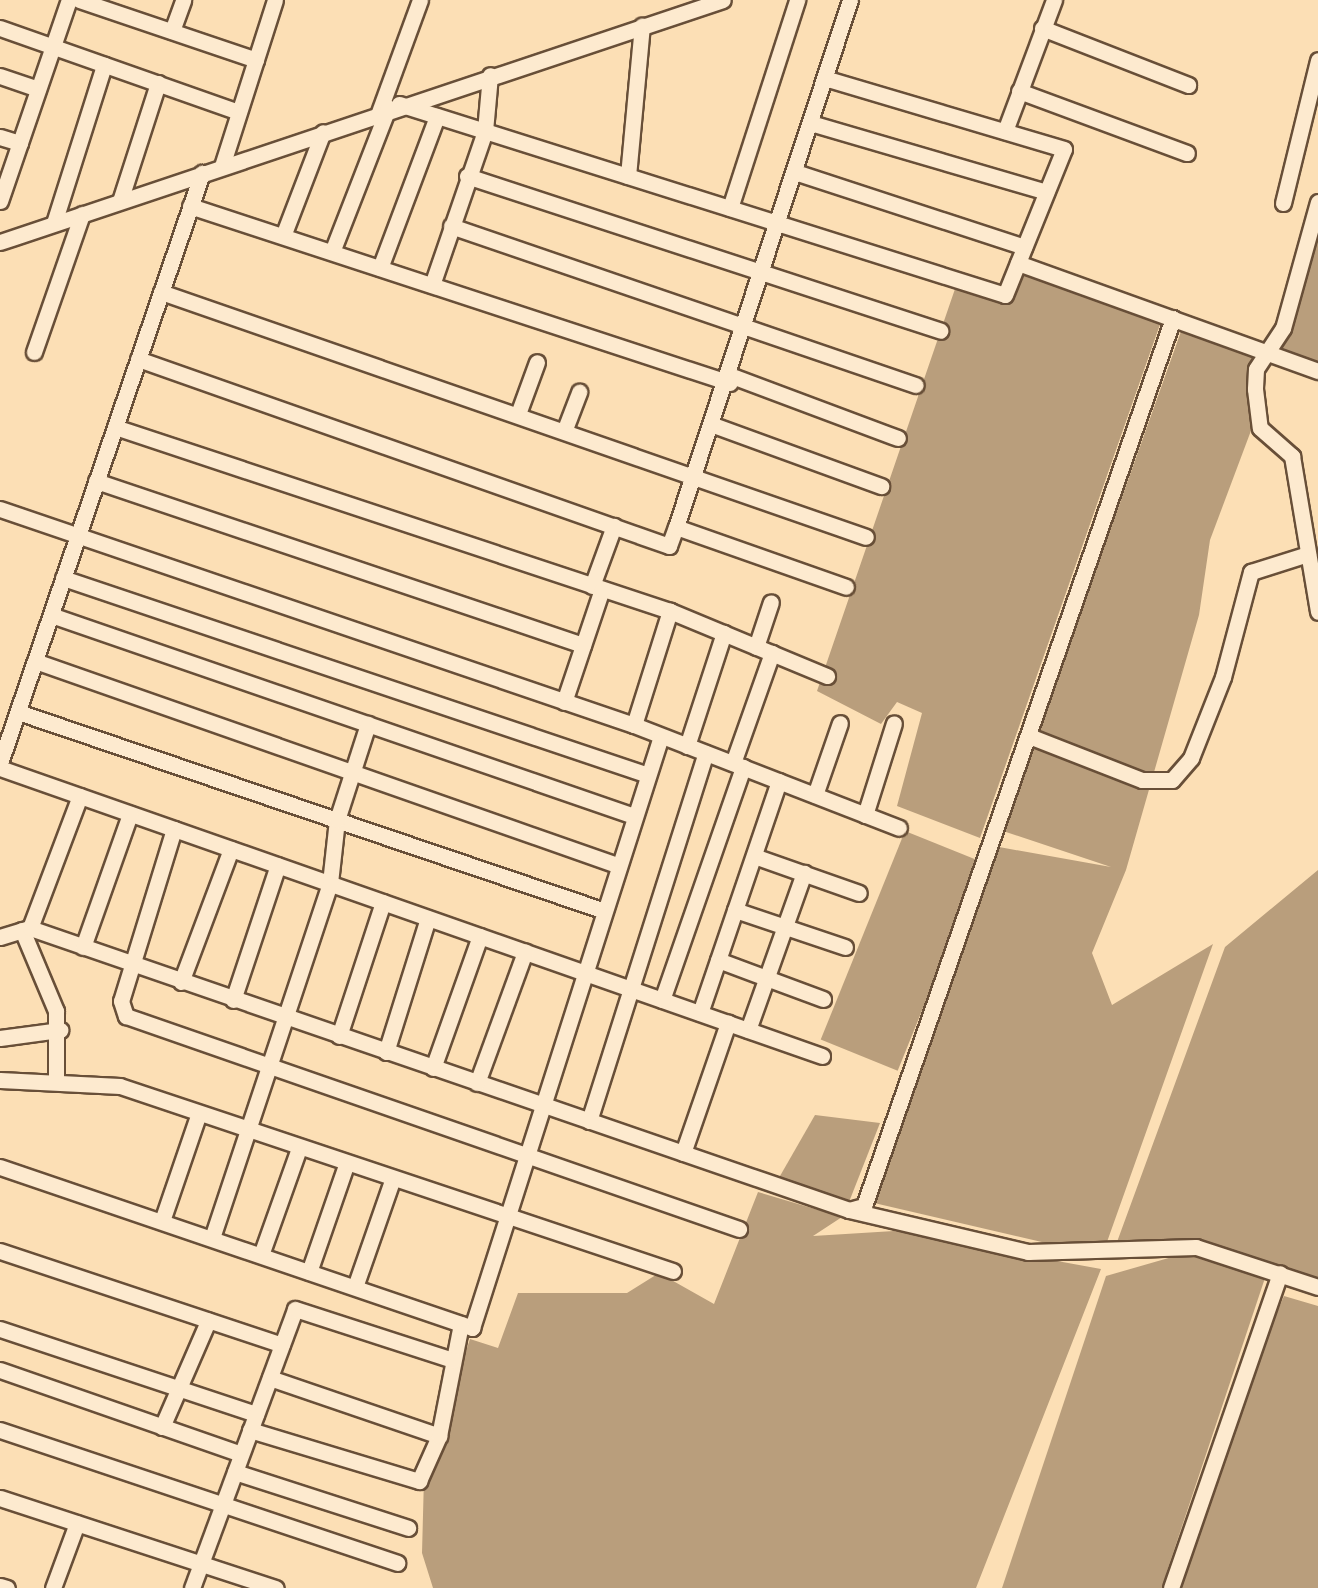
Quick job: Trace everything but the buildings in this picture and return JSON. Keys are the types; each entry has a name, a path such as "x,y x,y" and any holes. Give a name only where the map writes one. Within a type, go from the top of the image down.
{"street":[{"path":"1,195 69,0"},
{"path":"78,0 256,60"},
{"path":"172,32 183,0"},
{"path":"222,166 275,0"},
{"path":"332,252 389,108 420,0"},
{"path":"730,208 797,0"},
{"path":"138,359 669,546 700,476 850,0"},
{"path":"1005,132 1054,0"},
{"path":"0,242 490,74 718,1"},
{"path":"628,176 642,26"},
{"path":"0,28 239,112"},
{"path":"1042,28 1188,85"},
{"path":"1284,203 1318,60"},
{"path":"54,223 104,65"},
{"path":"432,285 466,176 485,132 490,74"},
{"path":"0,76 38,89"},
{"path":"389,108 437,116 1005,295 1064,149 828,79"},
{"path":"120,201 158,84"},
{"path":"1019,91 1187,153"},
{"path":"380,268 437,116"},
{"path":"814,124 1046,192"},
{"path":"283,236 323,132"},
{"path":"0,137 20,144"},
{"path":"202,173 0,765 822,1056"},
{"path":"798,173 1024,247"},
{"path":"466,176 767,269 940,331"},
{"path":"1318,202 1283,328 1256,369 1257,420 1292,456 1318,612"},
{"path":"190,206 731,380 898,438"},
{"path":"34,352 82,214"},
{"path":"451,226 749,324 916,385"},
{"path":"1018,263 1318,370"},
{"path":"161,292 866,536"},
{"path":"849,1210 864,1206 1174,318"},
{"path":"518,414 537,362"},
{"path":"565,430 579,392"},
{"path":"716,426 881,486"},
{"path":"115,428 670,611 828,676"},
{"path":"96,482 583,644"},
{"path":"0,509 634,725 899,828"},
{"path":"564,702 614,526"},
{"path":"676,528 846,587"},
{"path":"1028,736 1142,780 1172,780 1191,758 1223,677 1251,572 1308,554"},
{"path":"63,578 648,775"},
{"path":"756,646 772,602"},
{"path":"634,725 670,611"},
{"path":"50,615 634,816"},
{"path":"687,746 724,634"},
{"path":"662,1000 772,653"},
{"path":"35,661 617,864"},
{"path":"18,712 599,909"},
{"path":"865,815 894,722"},
{"path":"815,795 840,723"},
{"path":"212,1238 330,884 337,820 356,773 368,724"},
{"path":"0,1167 472,1328 599,909 661,736"},
{"path":"589,1121 706,753"},
{"path":"700,1014 779,782"},
{"path":"56,1080 60,1030 26,929 80,796"},
{"path":"83,946 130,814"},
{"path":"174,829 132,964 126,1016 739,1229"},
{"path":"181,982 232,849"},
{"path":"754,856 859,893"},
{"path":"234,1000 278,865"},
{"path":"748,1030 804,873"},
{"path":"339,1036 383,902"},
{"path":"735,910 845,947"},
{"path":"386,1052 428,918"},
{"path":"0,937 26,929 83,946 849,1210 1028,1252 1196,1247 1318,1287"},
{"path":"433,1068 480,936"},
{"path":"477,1083 525,952"},
{"path":"718,960 823,999"},
{"path":"683,1153 728,1024"},
{"path":"0,1038 60,1030"},
{"path":"0,1080 120,1086 505,1222 673,1271"},
{"path":"162,1221 199,1113"},
{"path":"261,1256 299,1148"},
{"path":"308,1272 346,1165"},
{"path":"355,1288 392,1181"},
{"path":"0,1252 282,1345"},
{"path":"1172,1588 1280,1273"},
{"path":"192,1588 294,1310 453,1360"},
{"path":"162,1426 175,1387 208,1320"},
{"path":"250,1430 419,1481 439,1436 461,1324"},
{"path":"0,1328 256,1414"},
{"path":"0,1370 241,1454"},
{"path":"270,1378 439,1436"},
{"path":"0,1430 397,1563"},
{"path":"235,1472 408,1528"},
{"path":"0,1498 276,1588"},
{"path":"53,1588 77,1523"},
{"path":"0,1586 7,1588"}],"shaded area":[{"path":"1318,228 1318,367 1275,352"},
{"path":"1022,262 1164,313 980,838 897,806 922,713 897,702 881,724 817,691 956,286 1000,304"},
{"path":"1184,323 1254,355 1252,428 1210,540 1199,615 1126,870 1092,953 1112,1005 1213,944 1102,1256 857,1199 999,847 1111,867 1003,831"},
{"path":"905,831 982,862 898,1071 821,1040"},
{"path":"1318,870 1318,1285 1266,1275 1166,1574 1284,1296 1318,1306 1318,1588 1002,1588 1106,1276 1179,1255 1117,1242 1225,947"},
{"path":"815,1115 880,1123 849,1202 776,1183"},
{"path":"758,1192 842,1217 813,1236 894,1231 1101,1269 976,1588 433,1588 422,1553 424,1477 470,1339 498,1348 518,1293 627,1293 659,1273 714,1304"}]}
